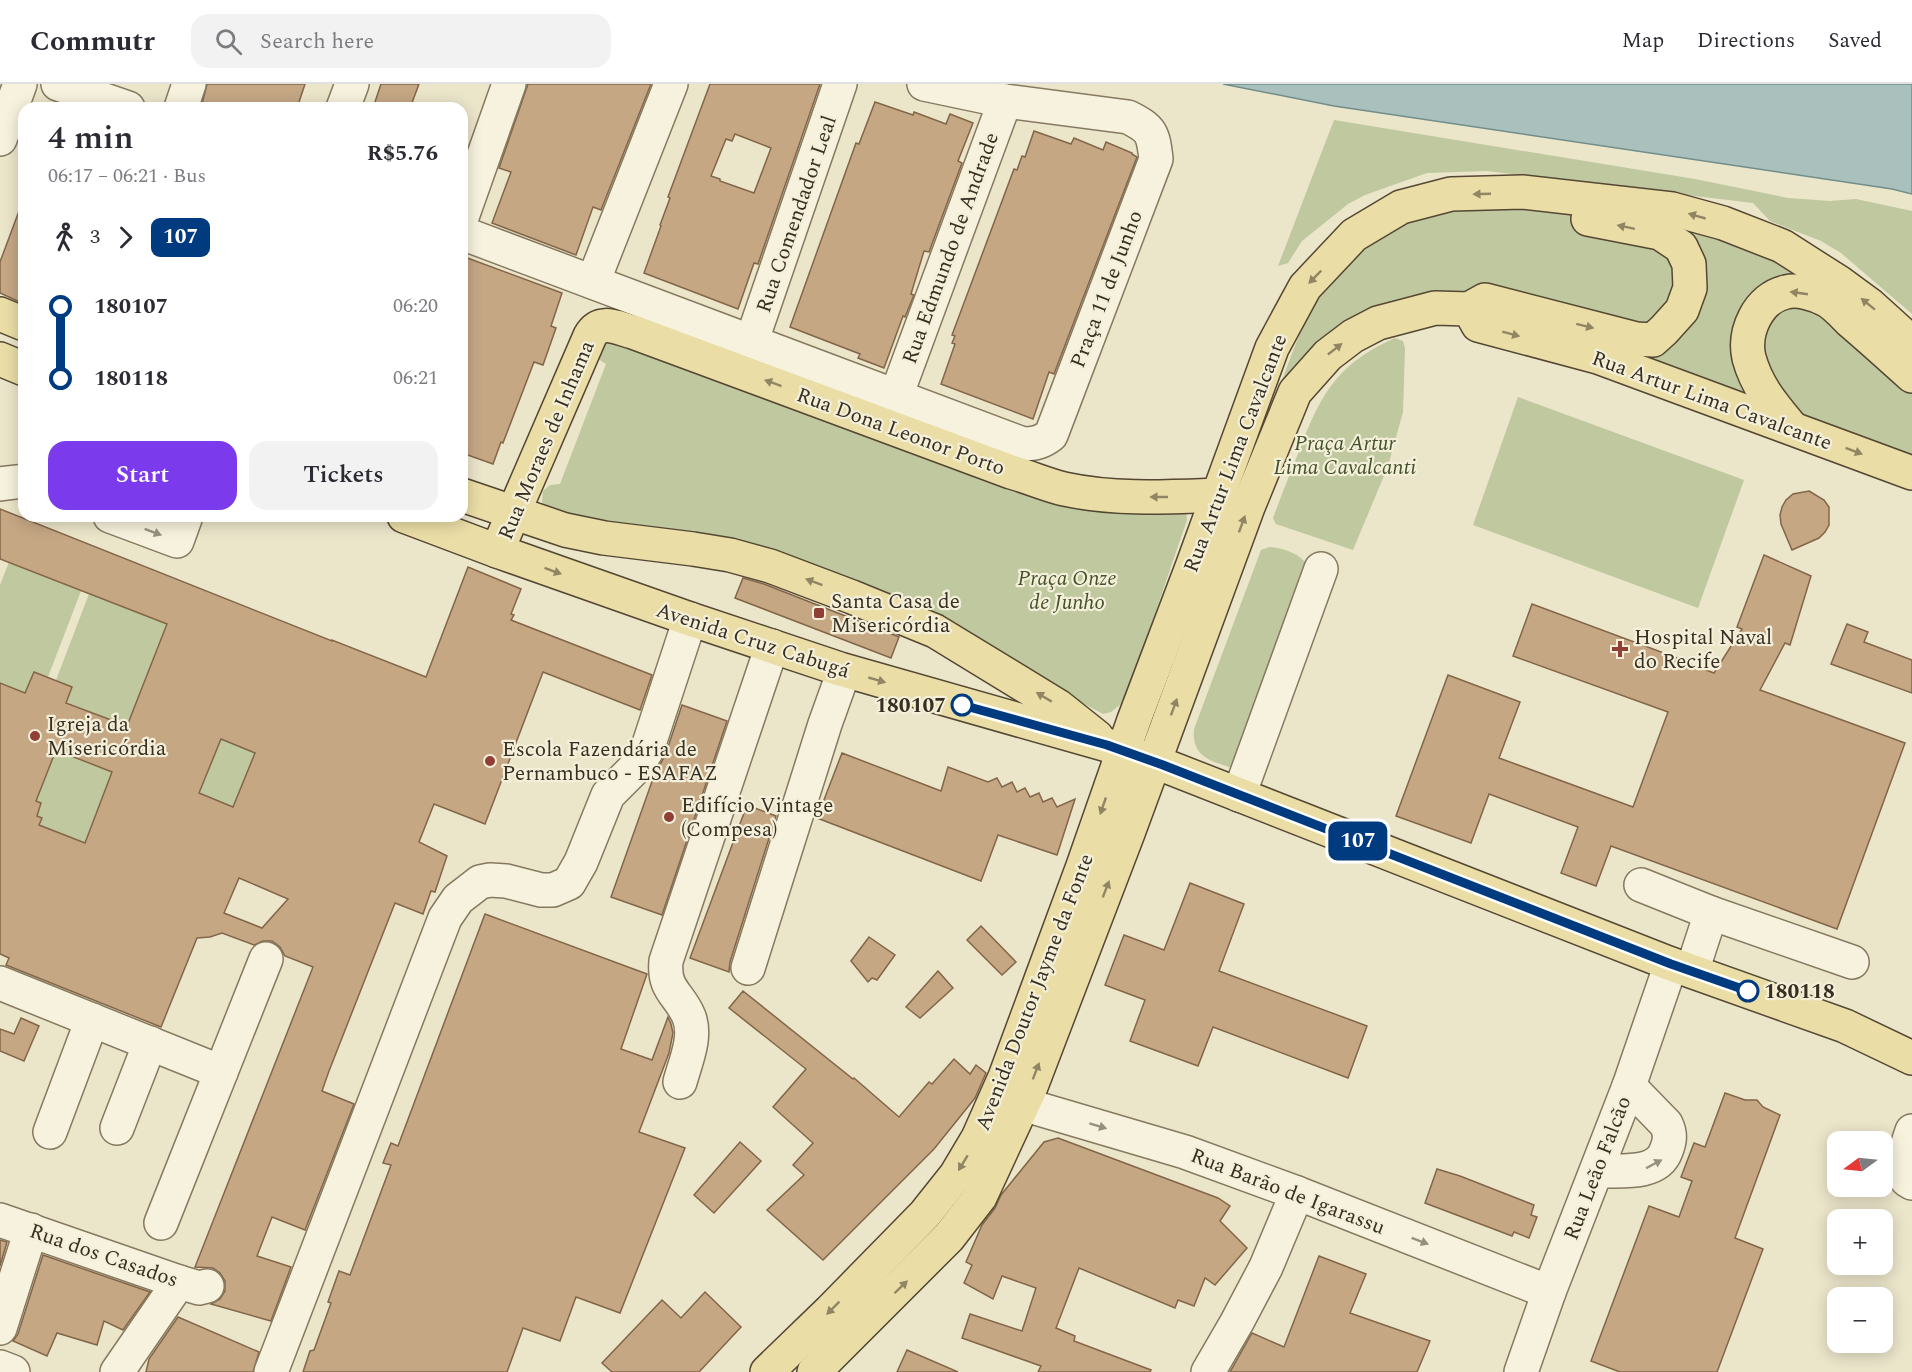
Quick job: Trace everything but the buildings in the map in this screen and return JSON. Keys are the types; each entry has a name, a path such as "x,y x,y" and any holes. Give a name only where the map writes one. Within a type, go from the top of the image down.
{"main road":[{"path":"1469,309 1485,300 1636,339 1653,340 1682,310 1690,288 1689,264 1681,247 1660,234 1545,210 1522,192"},
{"name":"Rua Artur Lima Cavalcante","path":"1128,753 1217,495 1272,348 1305,287 1354,235 1401,207 1451,194 1522,192 1672,209 1723,224 1782,246 1870,305 1912,343"},
{"path":"1792,428 1765,395 1748,355 1748,339 1753,320 1766,303 1784,292 1798,291 1827,300 1912,376"},
{"name":"Rua Artur Lima Cavalcante","path":"1128,753 1248,507 1295,392 1328,355 1353,336 1378,323 1435,308 1469,309 1478,325 1598,357 1912,473"},
{"path":"0,315 18,322"},
{"name":"Rua Dona Leonor Porto","path":"594,328 603,325 633,332 1063,489 1125,497 1217,495"},
{"name":"Rua Moraes de Inhama","path":"497,551 594,328"},
{"path":"0,359 18,366"},
{"name":"Avenida Cruz Cabugá","path":"468,497 565,530 604,538 730,555 770,566 852,597 935,631 1058,706 1128,753"},
{"name":"Avenida Cruz Cabugá","path":"420,522 690,619 844,670 1128,753 1682,967 1845,1026 1912,1058"},
{"name":"Avenida Doutor Jayme da Fonte","path":"816,1371 949,1237 980,1197 1030,1089 1128,833 1128,753"},
{"name":"Avenida Doutor Jayme da Fonte","path":"767,1372 925,1214 956,1175 978,1138 1005,1077 1128,753"},
{"name":"Avenida Cruz Cabugá","path":"1845,1026 1912,1036"}],"street":[{"path":"0,139 20,84"},
{"path":"58,84 110,102"},
{"path":"183,102 189,84"},
{"path":"345,102 352,84"},
{"path":"468,200 509,84"},
{"path":"593,282 671,84"},
{"name":"Rua Comendador Leal","path":"751,343 840,84"},
{"path":"924,84 1005,100"},
{"name":"Praça 11 de Junho","path":"1005,100 1128,117 1145,125 1153,138 1156,159 1051,435 1034,444"},
{"name":"Rua Edmundo de Andrade","path":"896,396 1005,100"},
{"name":"Rua Dona Leonor Porto","path":"468,235 1023,444 1034,444"},
{"path":"126,522 177,541 184,522"},
{"path":"1239,795 1321,569"},
{"path":"271,1372 445,918 458,899 480,882 506,881 547,890 559,889 569,883 581,862 608,795 637,766 647,750 690,619"},
{"path":"680,1082 692,1028 687,1011 668,983 665,971 666,961 772,646"},
{"path":"748,968 844,670"},
{"path":"1641,885 1711,913 1852,962"},
{"name":"Rua Leão Falcão","path":"1521,1372 1549,1292 1629,1086 1682,967 1711,913"},
{"path":"161,1223 266,959"},
{"path":"0,983 221,1072"},
{"path":"50,1132 92,1020"},
{"path":"117,1128 150,1043"},
{"path":"1597,1172 1646,1169 1656,1166 1663,1159 1670,1141 1666,1124 1629,1086"},
{"name":"Rua Barão de Igarassu","path":"1022,1104 1185,1152 1297,1193 1549,1292"},
{"path":"1912,1131 1904,1153 1903,1167 1906,1180 1912,1183"},
{"path":"1208,1372 1266,1267 1297,1193"},
{"name":"Rua dos Casados","path":"0,1220 193,1284 117,1372"},
{"path":"0,1328 31,1230"},
{"path":"0,1367 13,1372"}],"green space":[{"path":"1334,120 1695,179 1788,198 1830,201 1856,199 1912,211 1912,314 1841,253 1821,241 1770,221 1753,203 1487,171 1427,173 1365,195 1348,204 1302,241 1288,263 1278,266"},
{"path":"1499,199 1711,233 1774,254 1912,371 1912,458 1861,436 1797,417 1504,306 1339,333 1247,474 1304,324 1329,284 1363,251 1388,233 1416,218"},
{"name":"Praça Onze de Junho","path":"600,335 1186,511 1187,520 1125,701 1111,712 1103,714 1045,683 961,629 592,520 550,511 542,502 543,491 550,485 560,484 606,364 597,358"},
{"name":"Praça Artur Lima Cavalcanti","path":"1395,338 1403,341 1405,348 1403,412 1388,466 1353,550 1276,524 1273,518 1306,433 1323,399 1344,371 1358,359"},
{"path":"1518,397 1744,480 1698,608 1473,525"},
{"path":"1270,547 1292,552 1308,566 1238,770 1206,758 1196,747 1194,729 1261,550"},
{"path":"9,562 81,591 48,677 34,672 25,693 0,683 0,585"},
{"path":"89,594 167,624 127,726 66,702 72,687 56,680"},
{"path":"221,739 266,757 233,807 199,793"},
{"path":"56,750 112,772 85,843 39,825 42,818 37,816 41,803 36,801"}],"water":[{"path":"1223,84 1912,84 1912,194 1892,189 1334,106"}],"bus line":[{"name":"107","path":"962,705 1107,745 1163,765 1671,964 1748,991"}],"place":[{"name":"Santa Casa de Misericórdia","path":"819,613"},
{"name":"Hospital Naval do Recife","path":"1620,649"},
{"name":"180107","path":"962,705"},
{"name":"Igreja da Misericórdia","path":"35,736"},
{"name":"Escola Fazendária de Pernambuco - ESAFAZ","path":"490,761"},
{"name":"Edifício Vintage (Compesa)","path":"669,817"},
{"name":"180118","path":"1748,991"}]}
